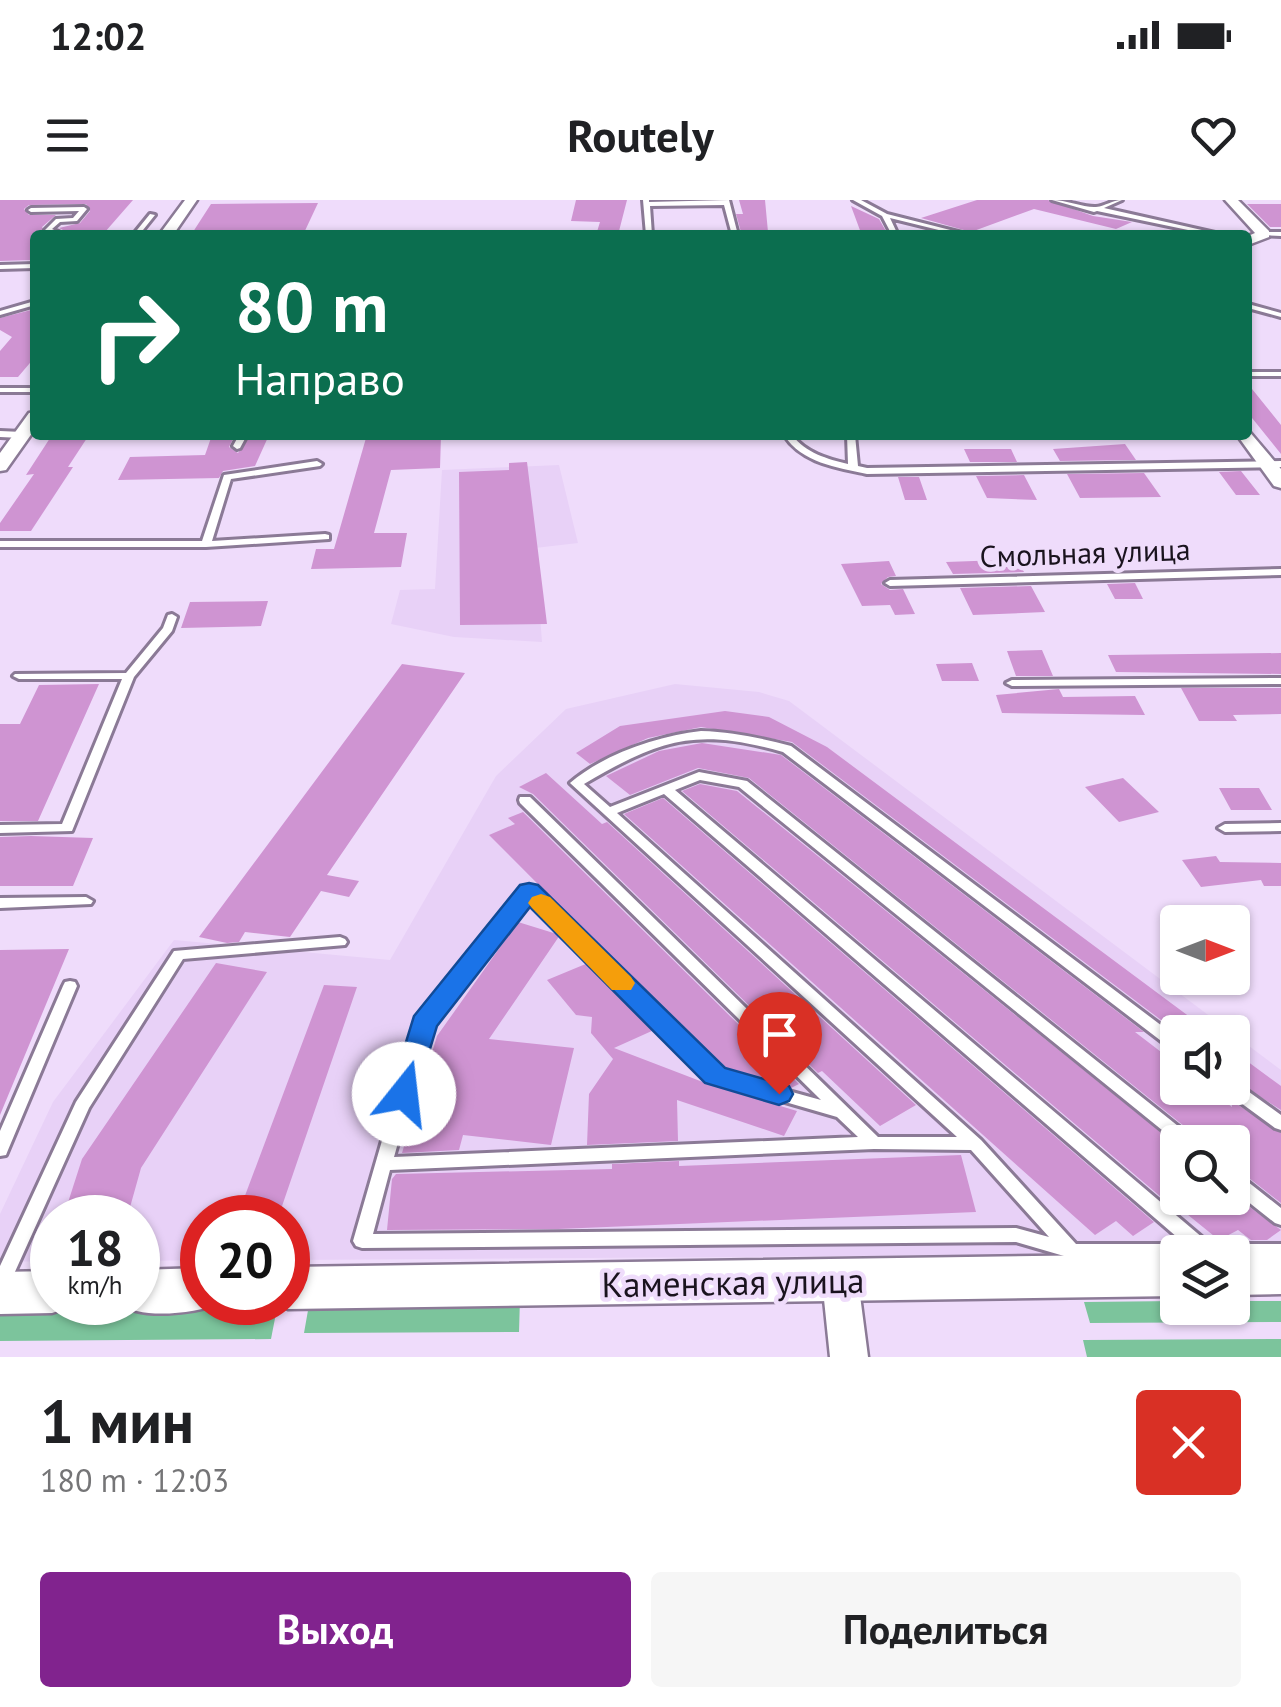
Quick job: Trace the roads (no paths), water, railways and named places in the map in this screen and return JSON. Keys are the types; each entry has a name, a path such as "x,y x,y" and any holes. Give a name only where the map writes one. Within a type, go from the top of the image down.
{"street":[{"path":"169,230 190,200"},
{"path":"1231,200 1264,234 1252,239"},
{"path":"0,466 30,424"},
{"path":"1251,440 1274,464 1281,482"},
{"name":"Каменская улица","path":"310,1288 840,1280 1076,1263 1160,1265"},
{"name":"Каменская улица","path":"1250,1270 1281,1273"},
{"path":"840,1280 849,1357"},
{"path":"0,1293 30,1292"}],"lane":[{"path":"856,200 885,214 947,230"},
{"path":"1055,200 1195,230"},
{"path":"1094,210 1119,200"},
{"path":"649,230 646,202 726,202 734,230"},
{"path":"30,210 84,210 75,220 58,220 48,230"},
{"path":"140,230 152,214"},
{"path":"885,214 893,230"},
{"path":"1264,234 1281,234"},
{"path":"0,266 30,266"},
{"path":"0,313 30,304"},
{"path":"1252,307 1281,315"},
{"path":"1252,374 1281,374"},
{"path":"0,390 30,390"},
{"path":"0,434 22,435"},
{"path":"237,446 240,440"},
{"path":"790,440 826,461 866,471 1274,464"},
{"path":"851,440 853,468"},
{"path":"206,544 227,477 317,464"},
{"path":"0,544 206,544 324,537"},
{"name":"Смольная улица","path":"890,584 1281,572"},
{"path":"0,829 67,828 129,676 168,629 172,618"},
{"path":"19,676 129,676"},
{"path":"1012,682 1281,681"},
{"path":"1076,1263 975,1144 576,783 634,748 676,737 721,732 787,749 1160,1032"},
{"path":"608,812 699,776 742,784 1167,1125"},
{"path":"666,789 1170,1235"},
{"path":"524,800 874,1143"},
{"path":"1225,828 1281,827"},
{"path":"842,1112 715,1076 529,891 424,1023 362,1241 1016,1235 1076,1263"},
{"path":"0,903 86,901"},
{"path":"0,1285 82,1106 179,954 340,942"},
{"path":"0,1150 70,986"},
{"path":"1250,1101 1281,1124"},
{"path":"384,1164 874,1143 975,1144"},
{"path":"1250,1193 1281,1218"},
{"path":"1250,1257 1281,1251"}]}
